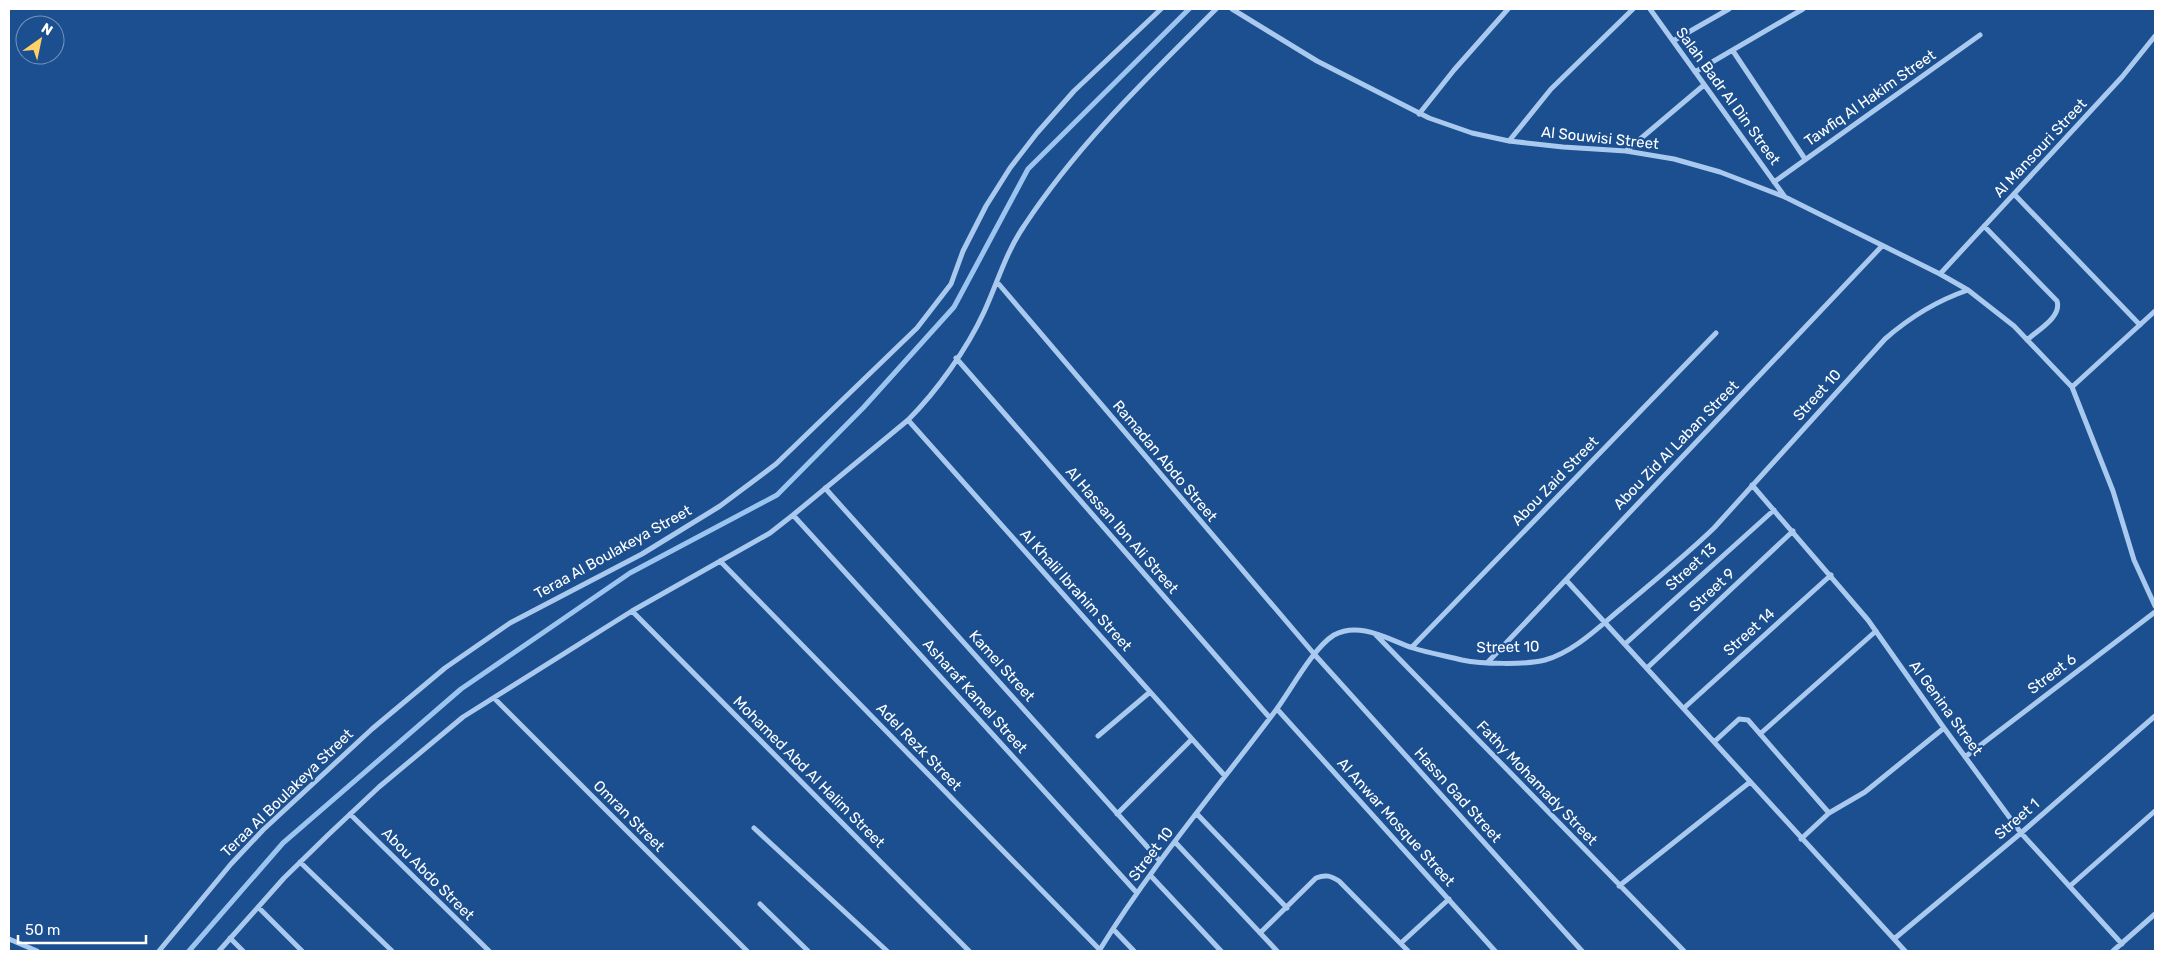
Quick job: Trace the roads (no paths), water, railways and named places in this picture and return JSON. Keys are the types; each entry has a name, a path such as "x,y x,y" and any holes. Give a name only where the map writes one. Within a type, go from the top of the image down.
{"street":[{"name":"Teraa Al Boulakeya Street","path":"160,951 231,864 264,830 365,735 445,668 510,623 642,554 720,506 776,464 917,328 950,284 963,251 986,206 1010,168 1037,133 1074,91 1160,9"},
{"path":"219,951 300,862 350,814 379,787 463,717 632,611 770,533 908,420 924,403 976,330 1022,228 1047,191 1120,106 1216,9"},
{"name":"Al Souwisi Street","path":"1232,9 1317,61 1420,114 1472,134 1509,141 1626,151 1674,159 1720,172 1785,197 1940,274 1968,290 1995,310 2027,340 2072,388"},
{"path":"1420,114 1460,63 1508,9"},
{"path":"1509,141 1551,89 1632,9"},
{"name":"Salah Badr Al Din Street","path":"1650,9 1785,197"},
{"path":"1673,42 1729,9"},
{"path":"1696,72 1803,9"},
{"name":"Tawfiq Al Hakim Street","path":"1774,182 1980,35"},
{"name":"Al Mansouri Street","path":"1940,274 2122,77 2155,36"},
{"name":"Salah Badr Al Din Street","path":"1732,51 1805,159"},
{"path":"1626,151 1704,85"},
{"path":"2014,194 2140,325"},
{"path":"1984,226 2057,301 2058,308 2054,315 2027,340"},
{"name":"Abou Zid Al Laban Street","path":"1488,662 1882,246"},
{"name":"Ramadan Abdo Street","path":"997,282 1314,656"},
{"name":"Street 10","path":"1100,951 1150,875 1277,709 1314,656 1335,635 1352,630 1374,632 1412,647 1464,660 1488,662 1512,663 1544,660 1574,646 1684,557 1714,528 1885,339 1902,324 1923,310 1944,299 1968,290"},
{"path":"2155,311 2072,388 2113,491 2134,560 2155,606"},
{"name":"Abou Zaid Street","path":"1412,647 1716,333"},
{"name":"Al Hassan Ibn Ali Street","path":"956,358 1270,718"},
{"name":"Al Khalil Ibrahim Street","path":"908,420 1226,776"},
{"name":"Al Genina Street","path":"1752,485 1831,575 1876,631 2021,833 2122,944"},
{"name":"Kamel Street","path":"825,488 1160,862"},
{"name":"Street 13","path":"1625,644 1774,510"},
{"name":"Asharaf Kamel Street","path":"794,515 1137,893"},
{"name":"Street 9","path":"1648,668 1793,532"},
{"name":"Adel Rezk Street","path":"720,561 1100,951"},
{"name":"Street 14","path":"1684,708 1831,575"},
{"path":"1566,580 1905,951"},
{"name":"Mohamed Abd Al Halim Street","path":"632,611 968,951"},
{"name":"Street 6","path":"1965,757 2155,612"},
{"path":"1760,734 1876,631"},
{"name":"Fathy Mohamady Street","path":"1374,632 1684,951"},
{"name":"Hassn Gad Street","path":"1314,656 1582,951"},
{"path":"1098,736 1150,692"},
{"name":"Omran Street","path":"494,698 747,951"},
{"name":"Al Anwar Mosque Street","path":"1277,709 1495,951"},
{"name":"Street 1","path":"1894,939 2021,833 2155,716"},
{"path":"1714,742 1739,719 1748,720 1829,813"},
{"path":"1801,839 1829,813 1865,792 1944,728"},
{"path":"1118,814 1192,739"},
{"path":"1619,886 1750,782"},
{"path":"2070,886 2155,811"},
{"name":"Abou Abdo Street","path":"350,814 489,951"},
{"path":"1197,814 1287,908"},
{"path":"754,828 887,951"},
{"path":"1175,842 1277,951"},
{"path":"300,862 392,951"},
{"path":"1150,875 1221,951"},
{"path":"1260,933 1316,878 1323,875 1332,876 1406,951"},
{"path":"1401,944 1449,899"},
{"path":"760,904 808,951"},
{"path":"258,907 302,951"},
{"path":"2113,951 2155,914"},
{"path":"1113,929 1134,951"},
{"path":"230,938 243,951"},
{"path":"9,939 37,951"}],"waterway":[{"path":"189,951 283,843 461,689 630,573 777,495 863,408 954,307 1028,169 1189,9"}]}
